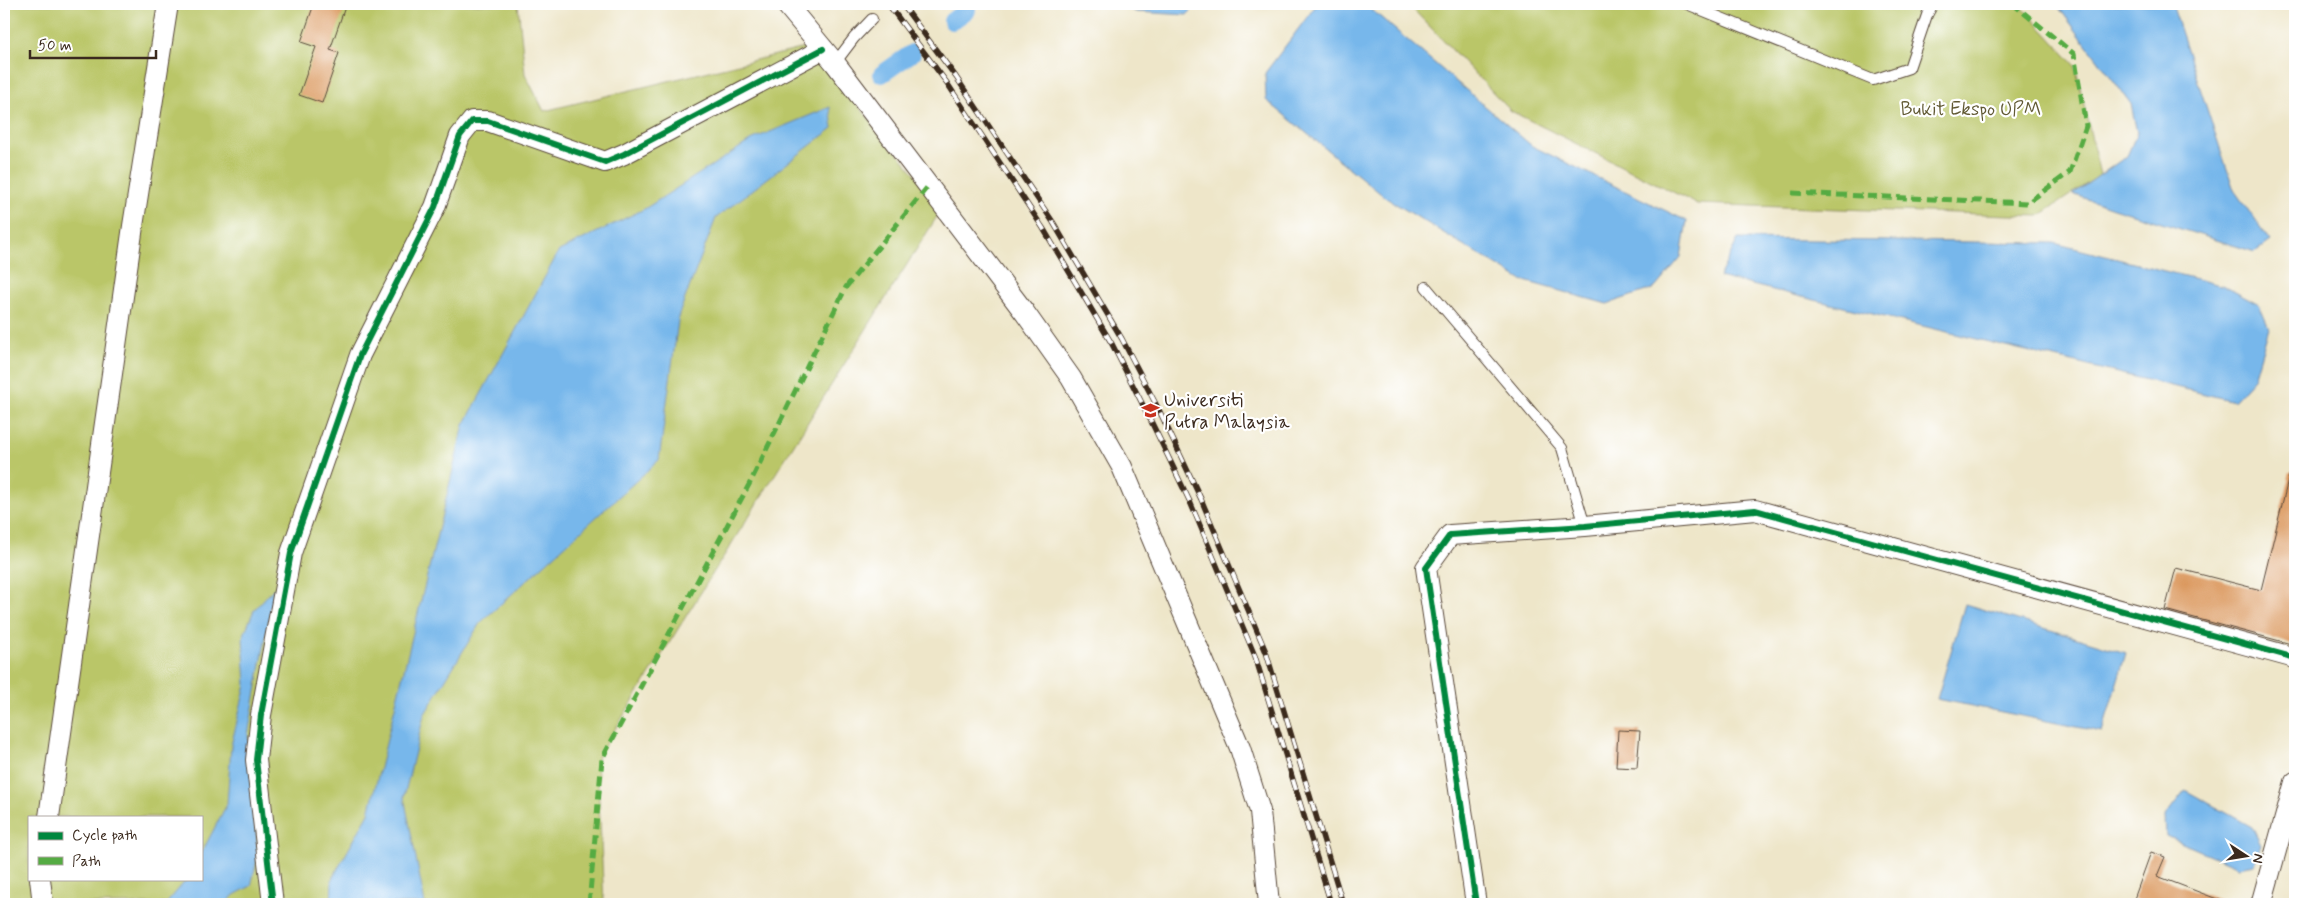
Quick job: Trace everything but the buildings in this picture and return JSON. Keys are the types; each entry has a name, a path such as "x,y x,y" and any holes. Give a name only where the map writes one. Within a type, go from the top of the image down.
{"street":[{"path":"49,816 127,265 168,4"},
{"path":"786,4 829,56 1025,312 1071,378 1122,467 1240,748 1260,811 1269,904"},
{"path":"273,904 256,760 261,715 291,553 360,355 435,207 460,136 472,121 488,121 605,162 829,56"},
{"path":"1476,904 1426,568 1450,535 1585,526 1755,510 2295,658"},
{"path":"2262,901 2295,782"},
{"path":"40,880 43,904"}],"lane":[{"path":"1687,4 1873,80 1909,68 1927,15 1933,4"},
{"path":"829,56 854,38 872,20"},
{"path":"1426,287 1562,448 1585,526"}],"green space":[{"path":"4,4 518,4 525,74 544,111 809,47 943,207 597,758 604,904 4,904"},
{"name":"Bukit Ekspo UPM","path":"1408,4 2019,4 2075,65 2100,175 2039,216 1697,204 1511,111"}],"water":[{"path":"1119,4 1198,4 1187,15 1136,12"},
{"path":"1317,4 1365,4 1532,146 1687,221 1681,257 1655,288 1607,304 1521,280 1386,198 1266,100 1265,73"},
{"path":"2056,4 2172,4 2234,190 2270,241 2255,252 2073,194 2127,156 2137,133 2131,104"},
{"path":"830,107 833,128 716,218 679,314 659,460 480,623 424,715 404,797 425,904 331,904 332,879 369,813 464,425 559,251 646,208 753,139"},
{"path":"1738,239 2054,243 2224,286 2259,305 2269,328 2254,379 2234,401 1719,277"},
{"path":"275,587 248,735 258,855 251,886 234,895 226,904 166,904 186,880 202,880 202,852 227,804 231,746 246,684 243,637 254,610"},
{"path":"1965,604 2126,653 2102,732 1937,699"},
{"path":"2185,790 2252,827 2261,845 2254,864 2238,867 2166,836 2165,816"}],"waterway":[{"path":"952,21 967,10"},
{"path":"882,74 912,53"}],"railway":[{"path":"888,4 947,83 1043,228 1112,344 1149,417 1191,504 1255,656 1331,904"},
{"path":"902,4 956,77 1053,222 1122,339 1160,412 1201,499 1266,652 1343,904"}],"marked path":[{"path":"1792,193 2027,203 2070,172 2086,126 2074,54 2013,4"},
{"path":"589,904 602,759 752,479 846,287 929,185"}],"cycle path":[{"path":"273,904 256,760 261,715 291,553 360,355 435,207 460,136 472,121 488,121 605,162 624,154 823,49"},
{"path":"1476,904 1426,568 1450,535 1585,526 1755,510 2295,658"}],"place":[{"name":"Universiti Putra Malaysia","path":"1150,410"}]}
